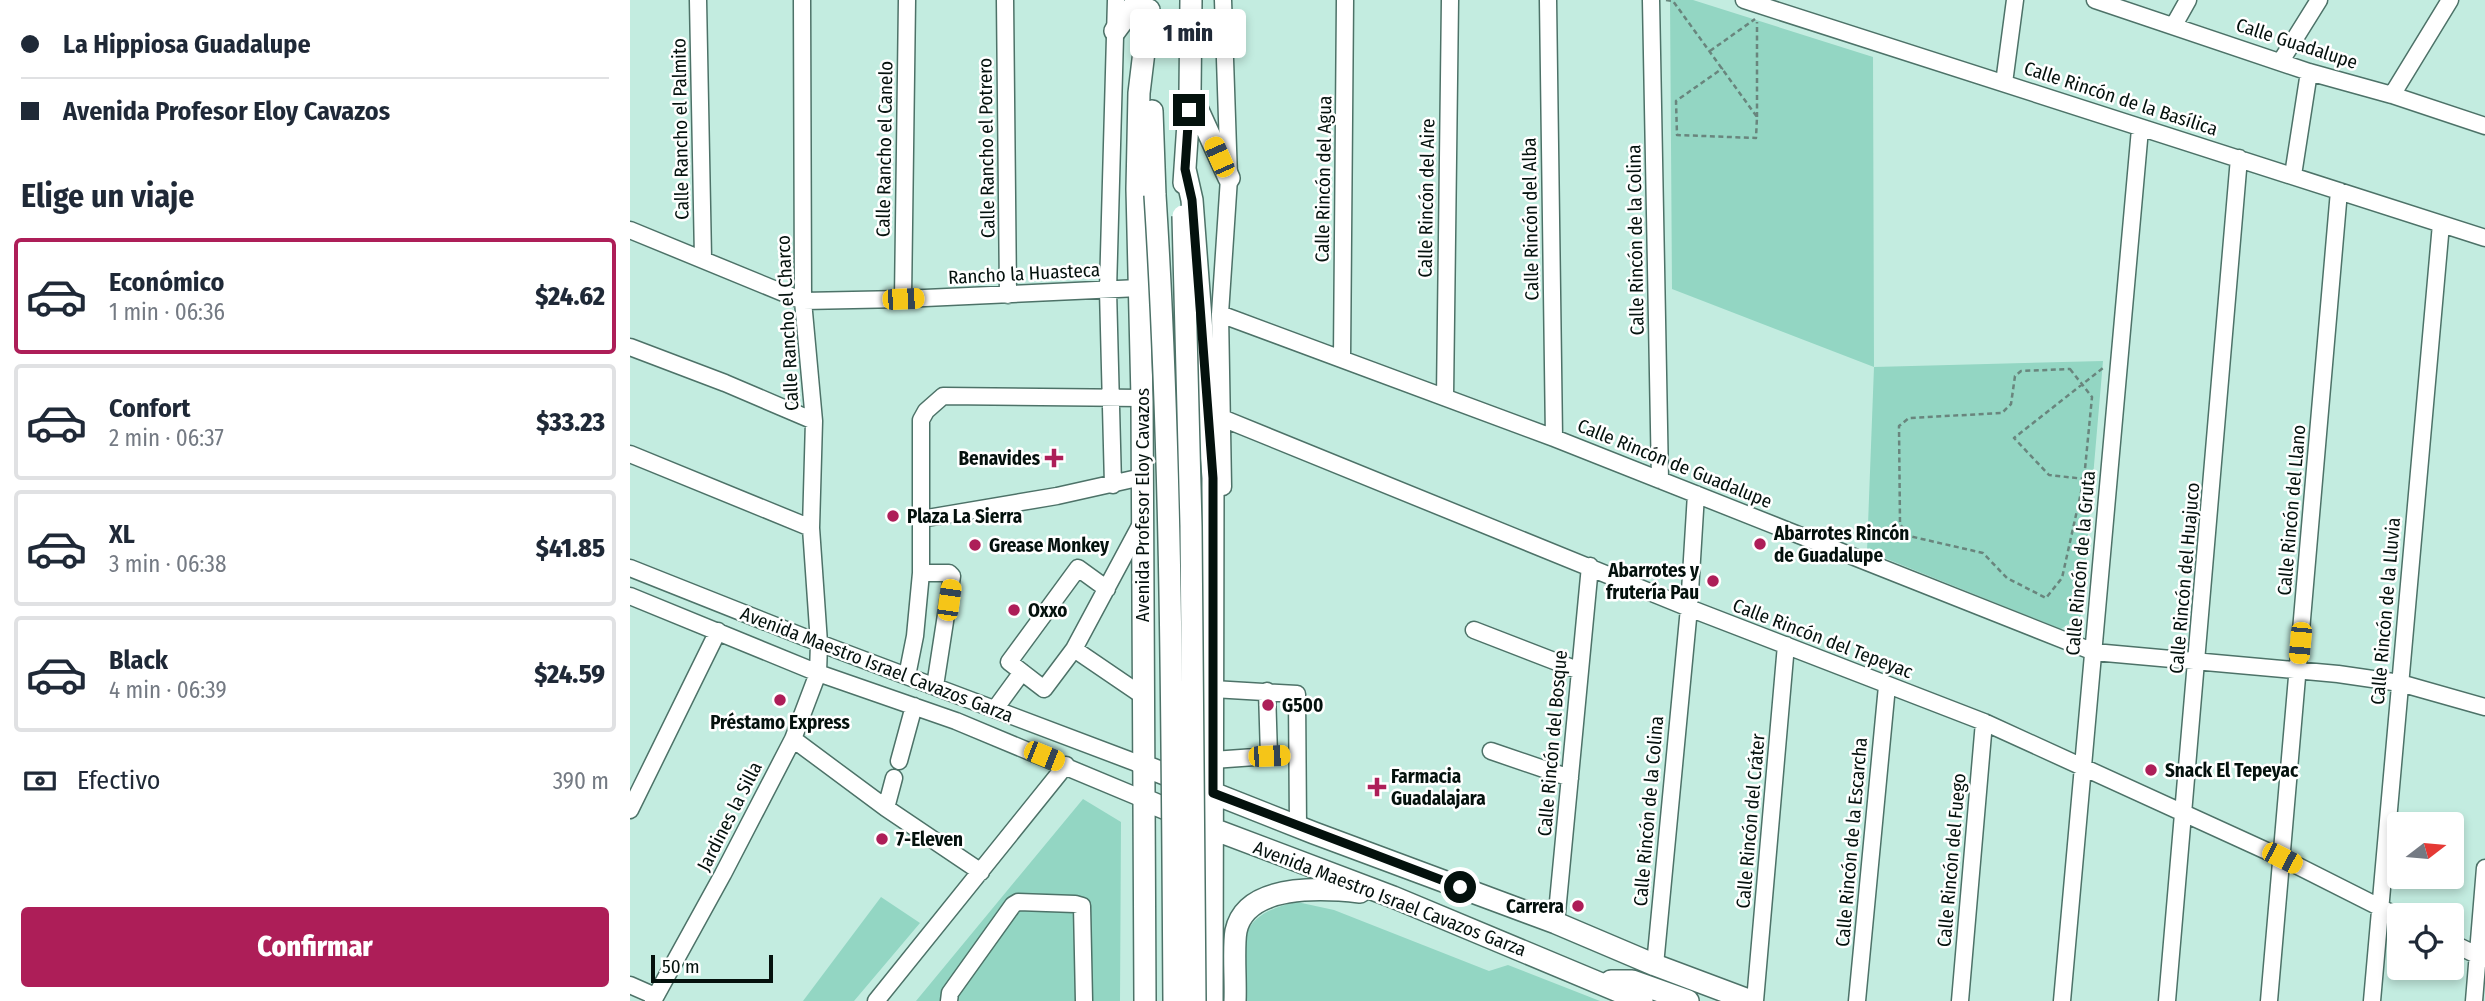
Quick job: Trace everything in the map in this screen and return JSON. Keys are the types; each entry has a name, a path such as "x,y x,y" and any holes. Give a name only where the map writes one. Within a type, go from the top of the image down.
{"main road":[{"path":"1191,0 1190,93 1183,216 1191,526 1195,1001"},
{"path":"1115,31 1145,3"},
{"name":"Avenida Profesor Eloy Cavazos","path":"1145,3 1163,323 1171,608 1174,1001"},
{"name":"Avenida Profesor Eloy Cavazos","path":"1145,3 1139,93 1137,189 1142,398 1145,1001"},
{"path":"1190,93 1228,178"},
{"path":"1185,169 1192,200 1213,478 1212,1001"},
{"path":"1142,570 1157,596 1180,603 1200,597 1214,567"},
{"path":"1143,630 1162,617 1186,615 1200,624 1214,639"},
{"name":"Avenida Maestro Israel Cavazos Garza","path":"1142,765 1753,1001"},
{"name":"Avenida Maestro Israel Cavazos Garza","path":"1143,799 1213,829 1393,897 1602,983 1631,999"},
{"path":"1235,1001 1236,931 1242,916 1256,904 1292,890 1335,890 1393,897"},
{"path":"1146,935 1159,953 1180,960 1195,956 1206,947 1213,933"},
{"path":"1602,983 1615,980 1632,981 1688,1001"},
{"path":"1151,1001 1157,995 1174,990 1190,993 1202,1001"}],"street":[{"name":"Calle Rancho el Palmito","path":"698,0 703,258"},
{"name":"Calle Rancho el Charco","path":"802,0 803,301 814,421 811,528 818,643"},
{"name":"Calle Rancho el Canelo","path":"903,299 907,0"},
{"name":"Calle Rancho el Potrero","path":"1006,0 1008,295"},
{"path":"1113,485 1108,290 1116,0"},
{"path":"1214,567 1221,531 1220,314 1228,178 1223,0"},
{"name":"Calle Rincón del Agua","path":"1342,358 1345,0"},
{"name":"Calle Rincón del Aire","path":"1445,397 1450,0"},
{"name":"Calle Rincón del Alba","path":"1548,0 1554,438"},
{"name":"Calle Rincón de la Colina","path":"1651,0 1660,480"},
{"name":"Calle Rincón de la Basílica","path":"1744,0 2485,238"},
{"path":"2004,83 2015,0"},
{"name":"Calle Guadalupe","path":"2095,0 2309,72 2392,94 2485,127"},
{"path":"2174,25 2189,0"},
{"path":"2281,61 2319,0"},
{"path":"2392,94 2450,0"},
{"path":"2293,175 2309,72"},
{"name":"Calle Rincón de la Gruta","path":"2062,1001 2140,129"},
{"name":"Calle Rincón del Huajuco","path":"2167,1001 2239,158"},
{"name":"Calle Rincón del Llano","path":"2269,1001 2339,191"},
{"name":"Calle Rincón de la Lluvia","path":"2372,1001 2441,224"},
{"name":"Rancho la Huasteca","path":"630,230 803,301 1139,288"},
{"name":"Calle Rincón de Guadalupe","path":"1220,314 1554,438 2094,652 2298,670 2400,684 2485,707"},
{"path":"630,347 814,421"},
{"path":"908,676 921,573 921,420 926,411 943,396 1142,398"},
{"name":"Calle Rincón del Tepeyac","path":"1222,418 1689,608 1984,722 2282,858 2387,911"},
{"path":"630,454 811,528"},
{"path":"921,519 1113,485 1142,477"},
{"name":"Calle Rincón de la Colina","path":"1655,965 1689,608 1696,494"},
{"path":"1107,589 1078,568 1009,663 1044,689 1074,649 1107,589 1141,524"},
{"name":"Calle Rincón del Bosque","path":"1556,923 1590,566"},
{"name":"Avenida Maestro Israel Cavazos Garza","path":"630,568 818,643 1142,765"},
{"path":"921,573 949,573 952,576 935,686"},
{"name":"Avenida Maestro Israel Cavazos Garza","path":"630,596 818,673 914,706 1066,765 1143,799"},
{"path":"1474,630 1580,671"},
{"path":"630,810 718,631"},
{"name":"Jardines la Silla","path":"654,999 793,739 818,673 818,643"},
{"name":"Calle Rincón del Cráter","path":"1753,1001 1786,645"},
{"path":"1074,649 1143,696"},
{"path":"995,709 1022,672"},
{"name":"Calle Rincón de la Escarcha","path":"1857,1001 1887,686"},
{"path":"1213,690 1297,694 1298,827"},
{"path":"1267,691 1269,756"},
{"path":"899,761 914,706"},
{"name":"Calle Rincón del Fuego","path":"1960,1001 1984,722"},
{"path":"793,739 886,808 981,872"},
{"path":"1491,751 1570,778"},
{"path":"1213,760 1298,755"},
{"path":"876,1001 1066,765"},
{"path":"886,808 894,778"},
{"path":"2474,1001 2482,957 2485,869"},
{"path":"948,1001 950,993 978,951 1018,902 1082,906 1084,1001"},
{"path":"2464,949 2482,957"},
{"path":"630,985 654,999"}],"path":[{"path":"1663,0 1672,1 1756,117"},
{"path":"1710,51 1757,18 1756,138 1677,135 1676,101 1723,68"},
{"path":"2109,481 2049,475 2014,438 2108,364 2119,366"},
{"path":"2070,369 2092,397 2084,479 2062,578 2046,598 2007,578 1983,553 1909,536 1900,524 1899,426 1909,418 2002,413 2011,404 2015,376 2021,371 2070,369"}],"green space":[{"path":"1670,0 1693,0 1873,57 1874,367 1672,289"},
{"path":"2103,361 2081,616 2061,629 1867,551 1874,367"},
{"path":"1083,799 1121,822 1120,1001 916,1001"},
{"path":"881,897 920,923 854,1001 803,1001"},
{"path":"1297,902 1334,910 1489,971 1508,965 1600,1001 1244,1001 1243,949 1251,925 1276,908"}],"place":[{"name":"Benavides","path":"1054,458"},
{"name":"Plaza La Sierra","path":"893,516"},
{"name":"Abarrotes Rincón de Guadalupe","path":"1760,544"},
{"name":"Grease Monkey","path":"975,545"},
{"name":"Abarrotes y frutería Pau","path":"1713,581"},
{"name":"Oxxo","path":"1014,610"},
{"name":"Préstamo Express","path":"780,700"},
{"name":"G500","path":"1268,705"},
{"name":"Snack El Tepeyac","path":"2151,770"},
{"name":"Farmacia Guadalajara","path":"1377,787"},
{"name":"7-Eleven","path":"882,839"},
{"name":"Carrera","path":"1578,906"}],"route":[{"path":"1189,110 1185,169 1192,200 1213,478 1213,793 1460,887"}]}
